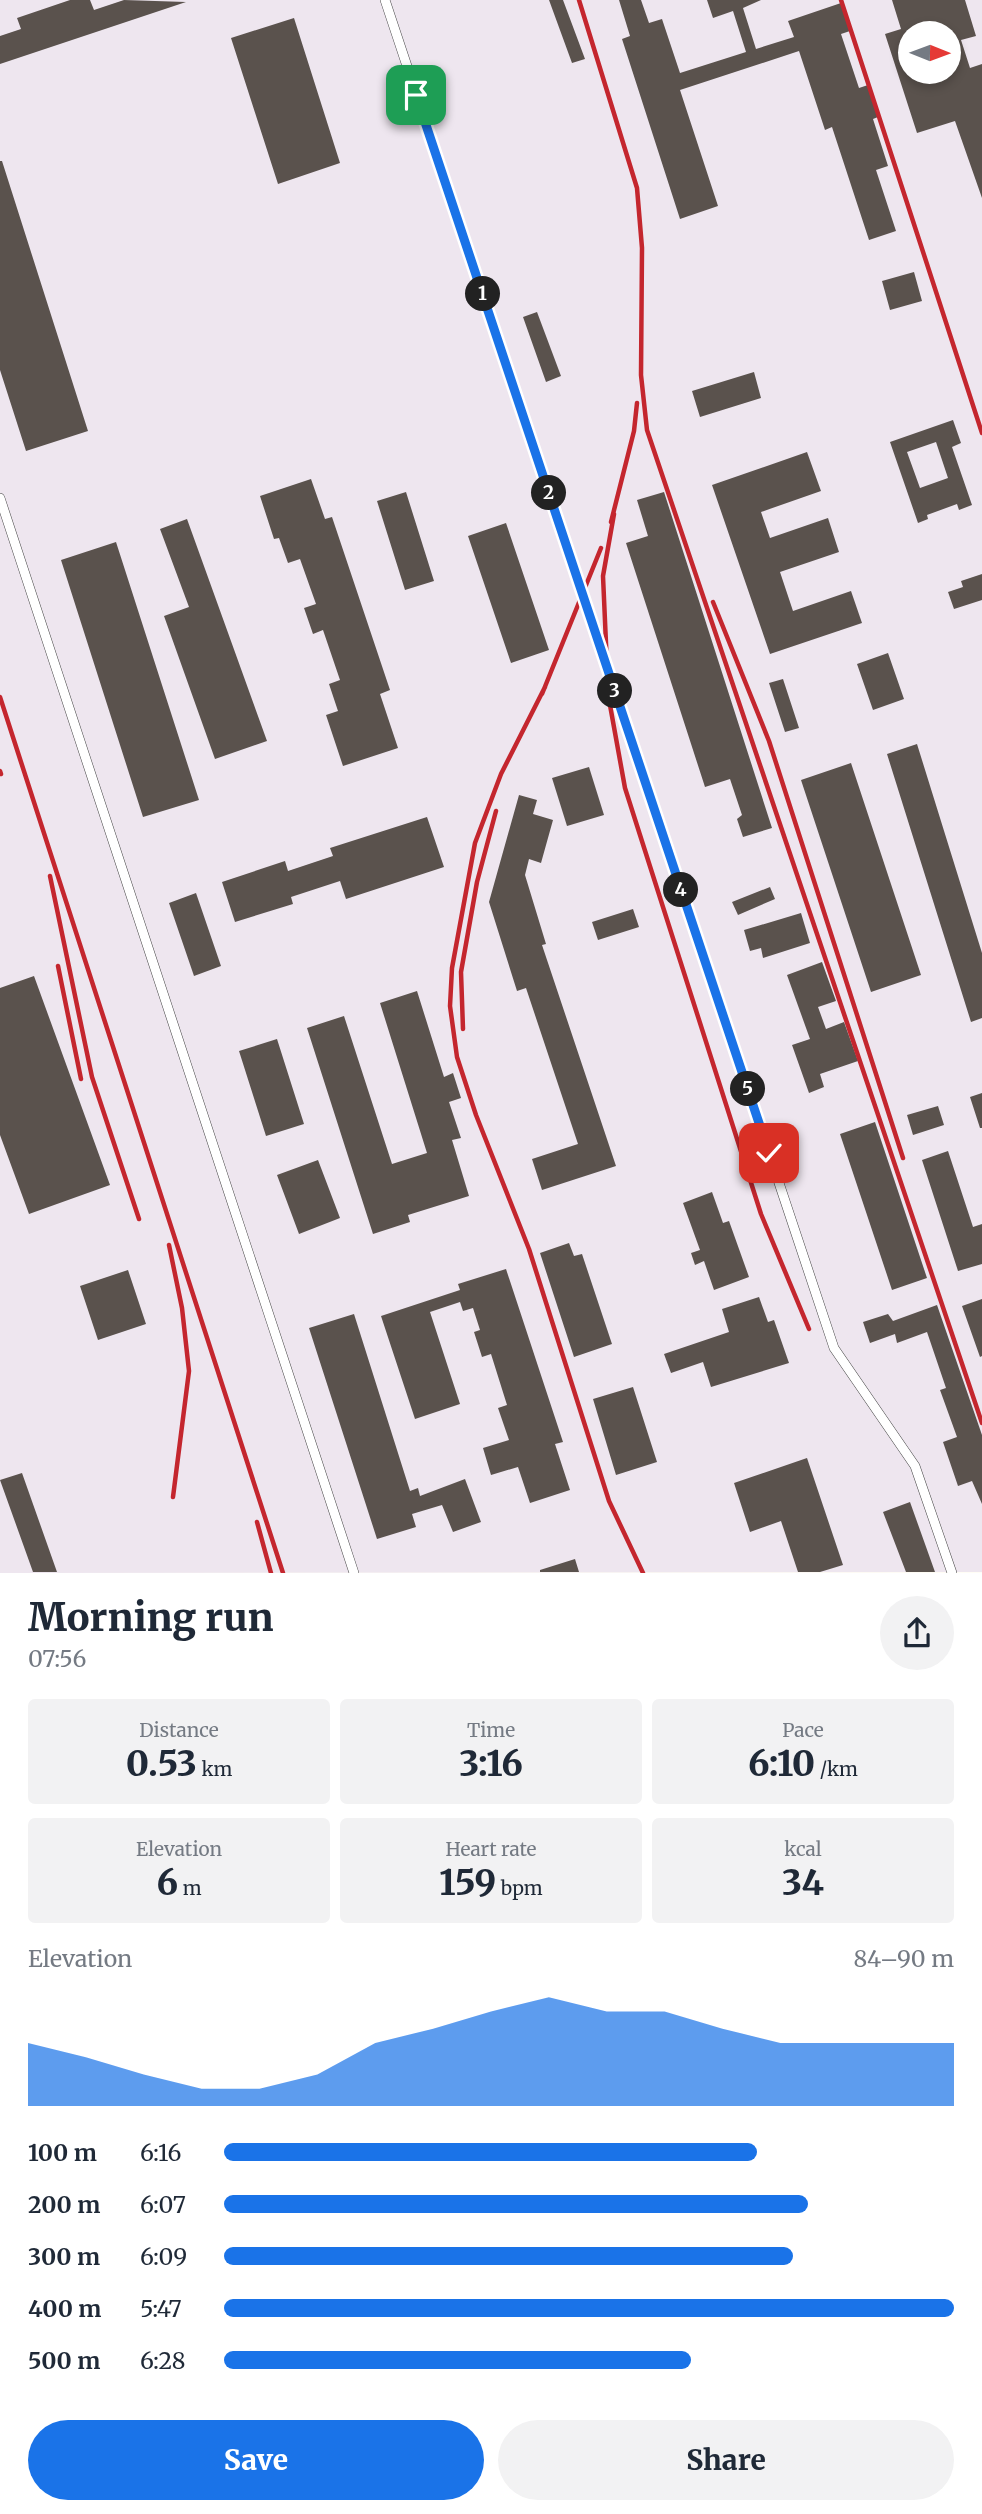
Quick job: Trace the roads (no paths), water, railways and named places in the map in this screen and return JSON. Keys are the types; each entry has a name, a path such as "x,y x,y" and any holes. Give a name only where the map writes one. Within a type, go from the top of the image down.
{"lane":[{"path":"385,0 834,1348 915,1466 952,1573"},
{"path":"0,498 354,1573"}],"railway":[{"path":"579,0 637,188 642,248 641,375 647,430 982,1423"},
{"path":"841,0 982,433"},
{"path":"611,522 634,431 637,403"},
{"path":"614,514 603,576 608,694 625,788 761,1214 809,1329"},
{"path":"542,694 601,548"},
{"path":"713,602 769,741 903,1158"},
{"path":"545,687 501,774 475,843 452,968 450,1006 457,1057 476,1115 529,1249 609,1501 643,1573"},
{"path":"0,697 283,1573"},
{"path":"463,1029 461,972 477,882 496,811"},
{"path":"50,876 92,1077 139,1219"},
{"path":"58,966 81,1079"},
{"path":"169,1245 182,1308 189,1371 173,1497"},
{"path":"257,1522 271,1573"}]}
